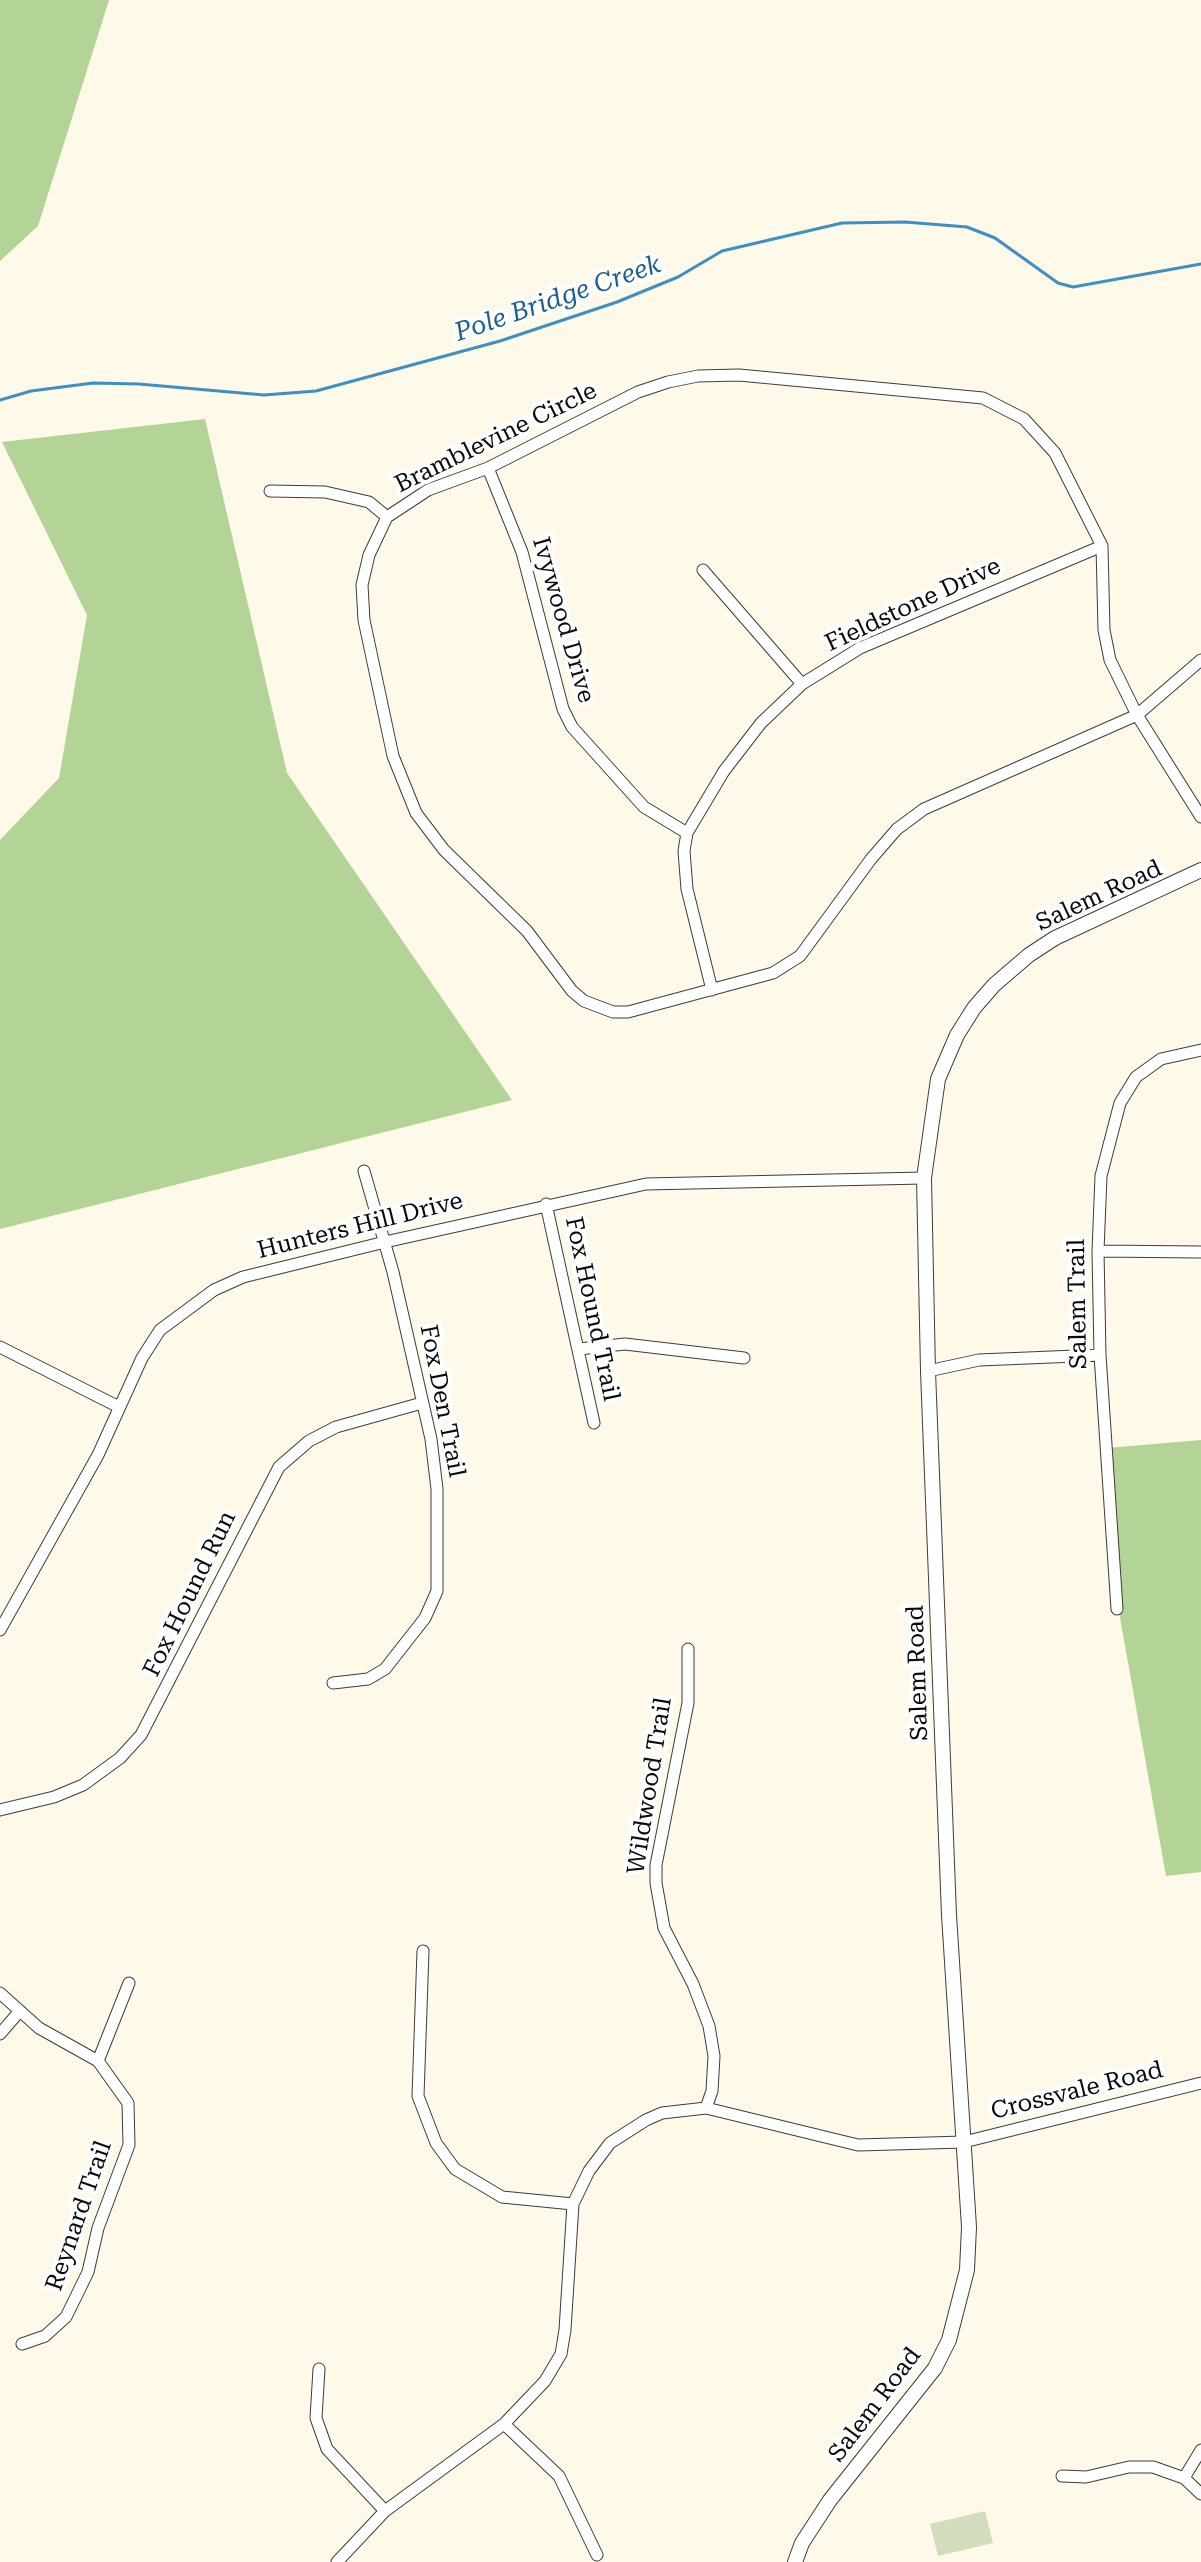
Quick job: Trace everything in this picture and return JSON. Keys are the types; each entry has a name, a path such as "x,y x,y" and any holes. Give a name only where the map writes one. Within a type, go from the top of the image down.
{"street":[{"name":"Bramblevine Circle","path":"1201,660 1137,715 924,809 897,829 871,859 800,956 773,973 628,1012 598,1008 572,991 527,931 425,826 397,771 361,601 364,570 387,517 428,490 488,468 638,392 698,376 739,375 968,394 1011,410 1036,429 1055,453 1102,546 1104,630 1110,660 1137,715 1201,817"},
{"name":"Ivywood Drive","path":"488,468 522,552 563,709 572,727 644,807 687,833"},
{"path":"270,491 325,492 369,502 387,517"},
{"name":"Fieldstone Drive","path":"687,833 733,759 761,723 802,684 860,648 1102,546"},
{"path":"703,570 802,684"},
{"path":"687,833 684,851 687,889 712,990"},
{"name":"Salem Road","path":"795,2562 802,2543 830,2500 908,2405 949,2340 967,2270 964,2142 949,1915 928,1371 924,1178 941,1071 957,1035 994,985 1029,955 1055,938 1201,870"},
{"name":"Salem Trail","path":"1117,1609 1100,1355 1098,1251 1101,1176 1120,1103 1148,1067 1175,1053 1201,1050"},
{"name":"Fox Den Trail","path":"333,1683 368,1679 385,1669 425,1618 437,1591 437,1489 422,1403 385,1242 364,1171"},
{"name":"Hunters Hill Drive","path":"0,1630 98,1455 117,1406 160,1330 201,1297 243,1277 546,1204 646,1184 924,1178"},
{"name":"Fox Hound Trail","path":"546,1204 594,1423"},
{"path":"1098,1251 1201,1252"},
{"path":"579,1349 625,1344 744,1358"},
{"path":"0,1347 117,1406"},
{"path":"928,1371 979,1360 1100,1355"},
{"name":"Fox Hound Run","path":"0,1810 54,1797 83,1785 109,1768 141,1735 279,1467 309,1441 336,1427 422,1403"},
{"name":"Wildwood Trail","path":"688,1649 688,1703 656,1865 656,1883 664,1928 693,1984 709,2026 714,2056 712,2091 706,2108"},
{"path":"423,1951 418,2096 436,2143 455,2169 502,2197 573,2204"},
{"path":"98,2061 129,1983"},
{"name":"Reynard Trail","path":"0,1993 19,2012 74,2050 98,2061 128,2103 129,2145 98,2228 88,2272 66,2317 45,2336 22,2344"},
{"path":"0,2034 19,2012"},
{"name":"Crossvale Road","path":"706,2108 858,2145 964,2142 1201,2083"},
{"path":"337,2562 385,2511 504,2424 545,2381 561,2354 573,2204 589,2171 610,2143 662,2113 706,2108"},
{"path":"319,2369 316,2418 323,2441 348,2474 385,2511"},
{"path":"504,2424 559,2476 597,2555"},
{"path":"1184,2478 1201,2450"},
{"path":"1062,2476 1086,2477 1129,2467 1153,2467 1184,2478 1201,2494"}],"green space":[{"path":"0,0 109,0 38,226 0,261"},
{"path":"205,419 287,773 512,1100 0,1229 0,840 59,778 87,615 2,442"},
{"path":"1201,1440 1201,1872 1166,1876 1119,1612 1107,1448"},
{"path":"985,2511 993,2543 938,2556 930,2524"}],"waterway":[{"name":"Pole Bridge Creek","path":"0,400 31,391 93,383 264,395 316,391 500,341 617,302 678,277 722,251 842,223 905,222 967,227 995,238 1058,283 1073,287 1201,264"}]}
